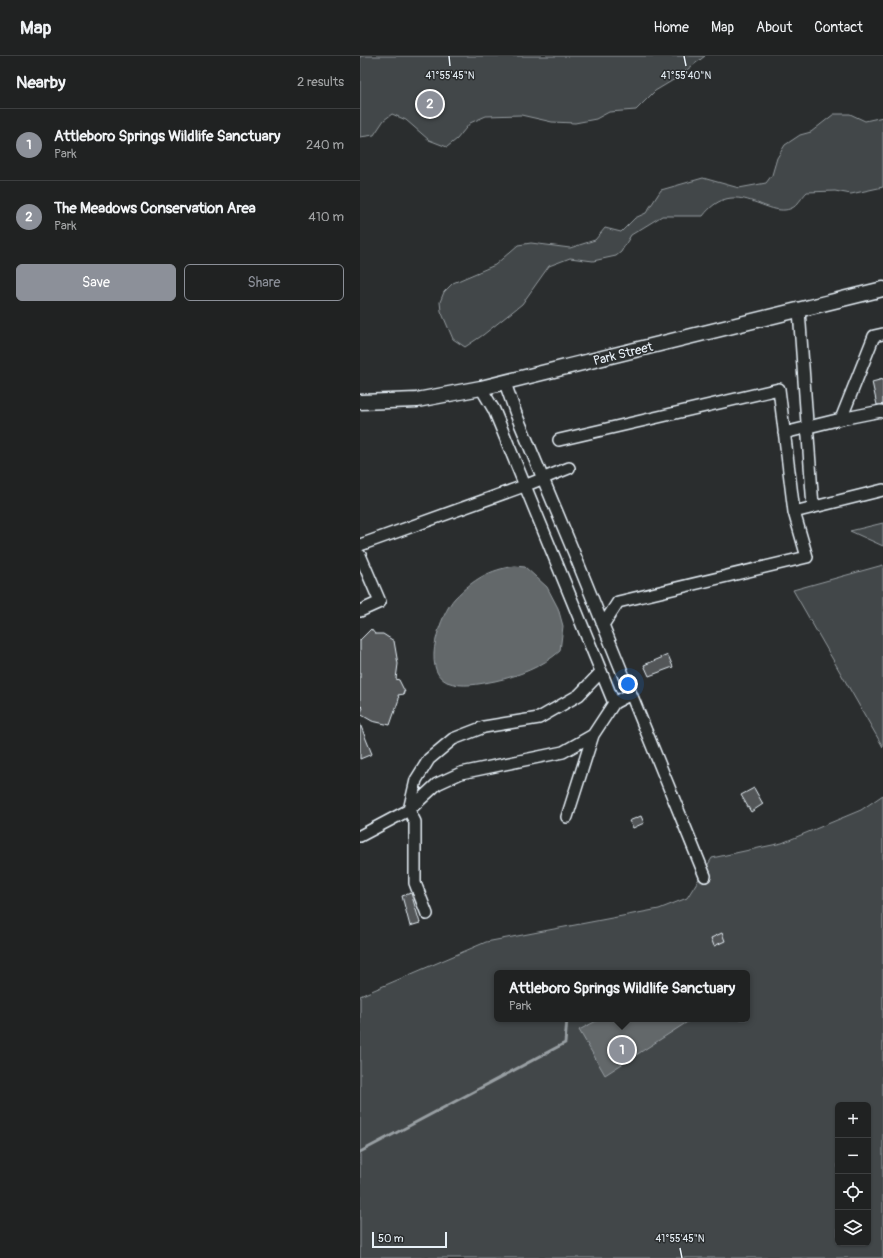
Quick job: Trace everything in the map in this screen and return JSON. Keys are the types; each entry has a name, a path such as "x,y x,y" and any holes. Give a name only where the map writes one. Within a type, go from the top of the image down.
{"main road":[{"name":"Park Street","path":"360,402 417,400 505,383 883,289"}],"lane":[{"path":"799,310 813,507"},
{"path":"841,419 874,336 883,334"},
{"path":"505,383 542,479 705,876"},
{"path":"481,388 494,410 614,703"},
{"path":"559,440 779,389 794,512 807,557 618,602 603,625"},
{"path":"784,433 841,419 881,411 883,412"},
{"path":"360,545 524,486 569,468"},
{"path":"794,512 883,490"},
{"path":"360,555 380,602 360,611"},
{"path":"427,914 415,883 415,822 410,810 416,780 429,759 453,739 484,727 538,718 579,695 602,676 622,672"},
{"path":"567,817 593,735 614,703 631,694"},
{"path":"360,836 410,810 437,784 461,773 563,752 593,735"}],"shaded area":[{"path":"360,56 705,56 675,79 655,91 636,110 609,112 596,119 575,123 552,122 521,115 486,116 470,123 457,139 447,147 429,140 406,120 392,114 384,120 374,135 360,137"},
{"path":"834,114 850,114 865,121 883,117 883,187 851,194 835,191 807,192 794,207 783,210 739,198 727,199 715,204 703,216 662,216 631,235 621,252 616,256 593,261 570,258 549,266 522,304 483,335 465,347 453,339 441,311 440,302 444,292 453,283 495,265 518,245 531,243 570,248 595,240 605,228 621,232 635,218 646,213 661,190 703,178 739,188 766,183 772,175 777,158 785,145 800,135 811,132"},
{"path":"883,523 883,546 850,531"},
{"path":"883,565 883,747 793,590"},
{"path":"515,566 525,567 547,587 558,608 563,626 560,651 538,666 521,674 504,679 471,685 459,685 447,682 439,676 435,666 434,654 439,628 450,605 462,591 482,576 497,570"},
{"path":"883,795 883,1258 360,1258 360,996 486,942 659,909 687,898 712,858 782,843 861,810"},
{"path":"594,1022 687,1022 605,1075 579,1030"}],"building":[{"path":"883,379 883,405 877,405 872,382"},
{"path":"371,629 375,634 383,634 394,641 398,664 396,679 399,680 405,692 403,692 404,694 398,695 399,699 390,725 372,721 360,714 363,708 360,705 360,640"},
{"path":"668,655 673,667 649,676 644,665"},
{"path":"360,724 372,754 360,759"},
{"path":"754,788 763,804 751,812 741,795"},
{"path":"641,816 644,823 633,828 629,821"},
{"path":"411,893 420,923 410,926 402,896"},
{"path":"722,933 725,941 714,946 711,938"}],"waterway":[{"path":"360,1152 565,1043 567,1022"}],"place":[{"name":"The Meadows Conservation Area","path":"430,104"},
{"name":"Attleboro Springs Wildlife Sanctuary","path":"622,1050"}]}
